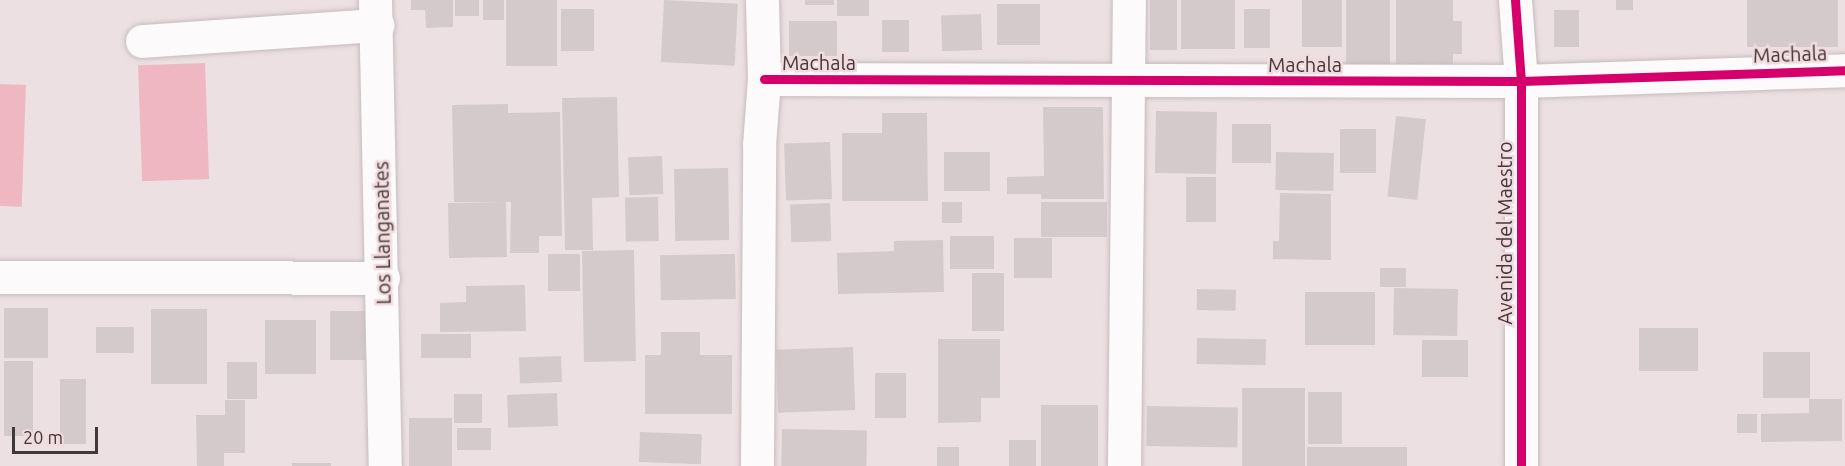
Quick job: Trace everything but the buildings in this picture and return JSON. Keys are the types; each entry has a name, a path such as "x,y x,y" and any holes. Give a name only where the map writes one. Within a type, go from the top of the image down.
{"street":[{"path":"758,466 759,145 765,79 762,0"},
{"path":"1124,466 1131,82 1129,0"},
{"name":"Avenida del Maestro","path":"1515,0 1521,81 1521,466"},
{"path":"142,41 376,12"},
{"name":"Los Llanganates","path":"376,12 385,466"},
{"name":"Machala","path":"765,79 1131,82 1521,81 1845,70"},
{"path":"0,277 383,278"}],"shaded area":[{"path":"205,63 209,179 142,181 138,65"},
{"path":"0,84 26,85 22,207 0,206"}],"cycle path":[{"path":"1515,0 1521,81 1521,466"},
{"path":"764,79 1521,81 1845,70"}]}
